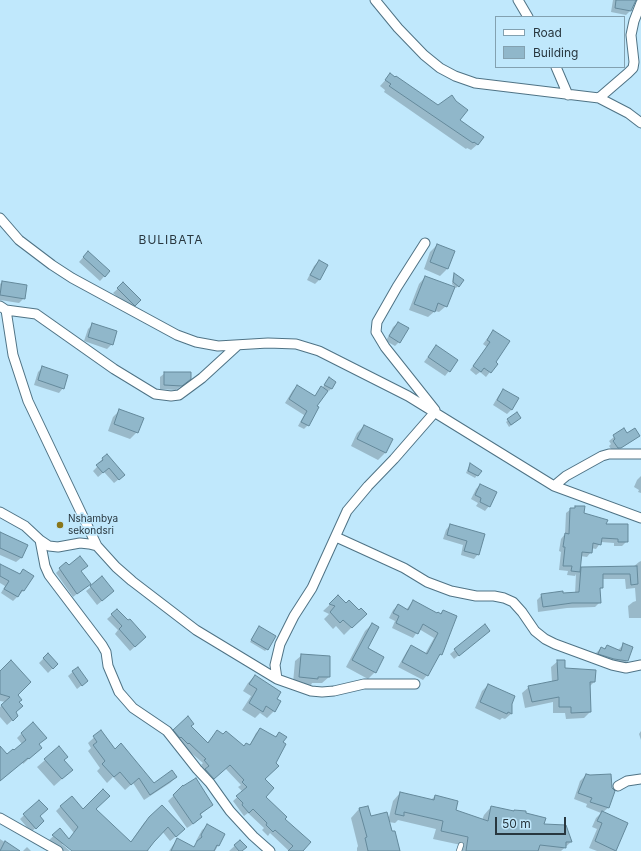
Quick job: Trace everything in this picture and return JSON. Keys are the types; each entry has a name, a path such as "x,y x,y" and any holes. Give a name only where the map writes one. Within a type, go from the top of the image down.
{"street":[{"path":"375,0 398,28 424,55 440,68 455,76 476,83 599,98 641,123"},
{"path":"518,0 527,16"},
{"path":"599,98 628,73 638,59 631,35 634,21 641,3"},
{"path":"556,68 568,95"},
{"path":"0,218 19,240 52,265 72,278 177,335 196,342 218,346 268,343 296,344 319,351 370,376 437,413 554,486 641,518"},
{"path":"424,243 377,322 376,332 385,347 437,413"},
{"path":"238,345 202,378 179,395 171,396 155,394 114,369 36,314 3,308 13,355 28,400 97,546 116,567 196,630 277,678 311,691 322,692 334,691 364,684 416,684"},
{"path":"277,678 276,665 280,644 294,616 312,588 347,511 368,486 437,413"},
{"path":"554,486 566,476 602,456 609,454 641,454"},
{"path":"0,512 25,526 49,546 80,543 97,546"},
{"path":"336,537 404,568 427,582 451,591 476,596 494,596 513,602 535,631 545,639 555,644 619,667 626,668 641,665"},
{"path":"40,540 45,566 49,576 102,645 106,652 110,672 119,692 133,708 167,731 234,815 253,836 270,851"},
{"path":"618,786 627,781 641,779"},
{"path":"0,818 58,851"}],"lane":[{"path":"459,851 461,845"}],"building":[{"path":"616,0 636,0 631,11 615,8"},
{"path":"390,73 438,105 452,95 456,101 468,110 460,120 484,137 478,145 474,142 473,143 389,86 391,84 385,80"},
{"path":"437,244 455,251 448,269 430,262"},
{"path":"88,251 110,271 105,277 83,257"},
{"path":"319,260 328,265 320,280 310,275"},
{"path":"454,273 464,280 459,287 453,282"},
{"path":"425,276 455,287 447,307 438,303 435,312 414,304"},
{"path":"2,281 27,285 25,299 0,295"},
{"path":"123,282 141,300 135,306 117,288"},
{"path":"398,322 409,328 400,343 389,336"},
{"path":"92,323 117,331 113,345 88,337"},
{"path":"493,330 510,341 496,362 498,364 491,373 484,368 481,372 473,366 490,342 487,340"},
{"path":"436,345 458,360 450,372 428,357"},
{"path":"42,366 68,375 64,389 38,380"},
{"path":"164,372 191,372 191,379 182,386 164,385"},
{"path":"329,377 336,382 332,389 324,385"},
{"path":"297,385 315,396 321,386 328,391 317,406 319,407 309,426 301,422 307,411 289,399"},
{"path":"503,389 519,398 512,410 497,400"},
{"path":"119,409 144,418 138,433 114,424"},
{"path":"517,412 521,418 511,425 507,419"},
{"path":"364,425 393,439 386,453 357,439"},
{"path":"624,428 627,433 635,428 640,436 621,448 618,448 613,441 615,439 613,435"},
{"path":"107,454 125,475 119,480 109,468 103,473 96,465 103,460 102,458"},
{"path":"470,463 482,471 478,476 468,471"},
{"path":"480,484 497,492 490,507 480,502 481,498 475,495"},
{"path":"575,506 585,506 584,513 608,520 606,524 628,524 628,542 618,542 618,539 602,538 601,545 593,543 592,553 582,552 580,572 571,571 572,566 563,566 565,547 563,547 565,533 569,534 570,508 575,508"},
{"path":"450,524 485,534 479,555 464,551 467,541 447,535"},
{"path":"0,532 28,545 22,558 0,548"},
{"path":"80,556 88,566 81,571 91,584 77,594 59,568 66,562 69,565"},
{"path":"0,564 20,574 23,569 34,576 18,597 4,589 9,581 0,576"},
{"path":"637,566 638,584 631,585 630,574 603,574 603,588 600,588 601,603 572,603 543,607 541,594 563,591 563,593 579,592 581,567"},
{"path":"102,576 114,591 102,601 90,586"},
{"path":"338,595 346,603 349,600 359,610 361,608 367,614 352,628 343,620 340,623 330,612 335,606 329,604"},
{"path":"413,600 437,613 438,612 441,614 443,610 457,616 442,655 440,654 428,676 402,662 411,645 427,654 438,633 423,624 418,634 396,623 399,616 393,613 398,604 408,610"},
{"path":"117,609 128,620 130,619 146,637 135,647 119,629 122,626 111,614"},
{"path":"372,623 379,627 368,648 384,657 376,673 352,660"},
{"path":"485,624 490,631 459,656 454,649"},
{"path":"259,626 276,636 268,650 251,640"},
{"path":"623,643 633,647 628,661 614,659 598,654 601,647 605,649 607,645 621,651"},
{"path":"48,653 58,664 53,669 43,658"},
{"path":"301,654 330,656 330,677 318,677 318,679 299,677"},
{"path":"11,660 31,682 18,695 22,700 19,702 23,706 16,712 18,716 13,721 1,705 10,697 0,694 0,671"},
{"path":"557,660 565,660 565,668 596,670 595,682 590,682 591,712 571,713 571,707 559,707 559,697 532,702 528,686 558,680"},
{"path":"78,667 88,681 82,686 72,671"},
{"path":"255,675 281,692 277,699 281,701 275,712 266,706 263,712 249,703 257,689 249,684"},
{"path":"488,684 515,696 512,704 512,714 508,712 507,714 480,702"},
{"path":"188,716 194,724 191,726 208,743 217,730 223,734 226,731 244,746 246,743 250,745 260,728 276,737 279,732 287,737 283,742 286,744 276,763 279,766 265,779 274,788 266,797 287,817 285,819 311,842 303,851 288,851 293,846 275,830 273,832 266,825 267,823 253,809 249,813 242,805 243,803 236,796 247,787 242,782 244,780 230,765 214,779 205,769 209,766 204,760 206,759 189,743 188,744 181,737 180,738 173,730"},
{"path":"33,722 47,738 39,744 42,748 0,781 0,746 7,754 13,749 14,750 26,740 21,733"},
{"path":"101,730 115,749 121,743 154,783 172,770 177,777 150,795 139,778 131,785 120,772 114,777 102,764 105,761 93,745 97,742 93,736"},
{"path":"59,746 68,757 64,760 73,770 62,779 44,759"},
{"path":"586,774 611,774 612,788 615,791 609,808 590,802 592,798 578,793"},
{"path":"196,778 213,805 200,814 202,817 193,824 173,795 183,785"},
{"path":"103,789 110,796 96,809 131,842 149,817 162,805 185,829 176,837 168,827 147,851 72,851 52,835 60,828 69,839 78,827 60,806 72,796 83,809"},
{"path":"400,792 434,800 435,795 458,801 456,810 488,821 491,806 514,811 526,811 526,813 546,818 544,824 566,825 572,842 566,842 566,848 540,845 538,851 466,851 468,837 441,831 443,821 404,812 404,816 395,814"},
{"path":"39,800 48,809 40,816 44,821 36,829 23,814"},
{"path":"368,806 371,816 387,812 392,831 395,831 400,851 368,851 365,838 367,837 359,808"},
{"path":"602,811 628,823 616,851 595,841 602,823 597,821"},
{"path":"207,824 225,834 219,846 217,845 214,851 171,851 177,838 194,847 197,841 202,837 201,835"},
{"path":"240,840 247,847 242,851 239,851 234,845"},
{"path":"5,841 20,851 0,851"}],"place":[{"name":"Nshambya sekondsri","path":"60,525"}],"district":[{"name":"BULIBATA","path":"171,240"}]}
